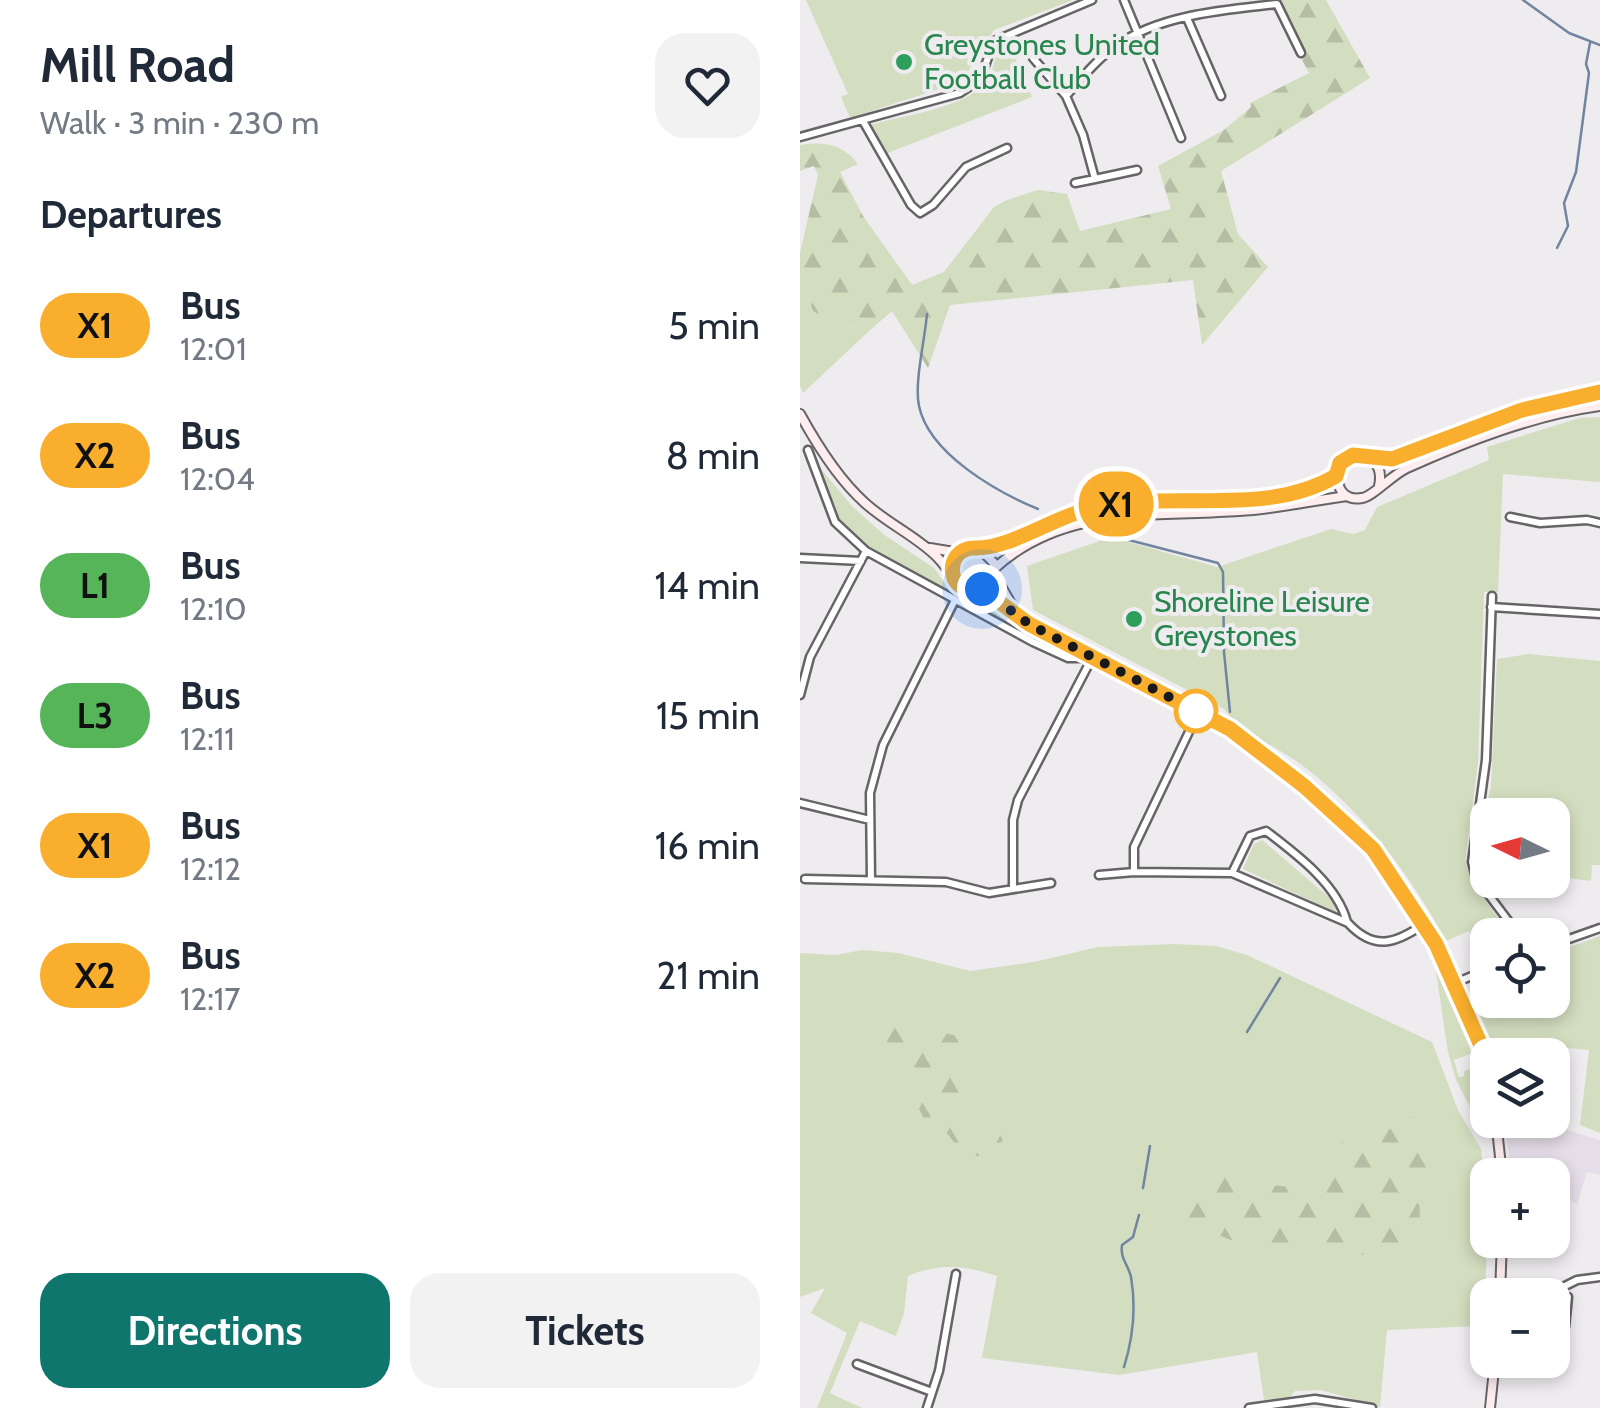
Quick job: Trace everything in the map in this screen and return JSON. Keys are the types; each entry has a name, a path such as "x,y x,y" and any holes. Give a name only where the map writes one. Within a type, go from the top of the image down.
{"main road":[{"path":"1347,496 1338,486 1336,476 1340,463 1348,457 1359,454 1373,460 1392,459 1547,402 1600,392"},
{"path":"982,589 995,571 1038,541 1096,520 1130,514 1264,509 1347,496 1368,497 1392,475 1462,446 1565,412 1600,406"},
{"path":"800,414 818,446 864,502 924,546 958,584 966,590 982,589 1029,624 1230,729 1274,761 1373,849 1424,924 1478,1038"},
{"path":"1373,460 1380,470 1378,486"},
{"path":"952,573 953,563 968,549 982,550 1089,508 1150,500 1246,499 1313,487 1336,476"},
{"path":"924,546 960,553"},
{"path":"982,550 992,558 1015,611"},
{"path":"1490,1408 1493,1378"}],"street":[{"path":"800,137 960,93 980,80 994,40 1092,0"},
{"path":"1124,0 1181,138"},
{"path":"1066,96 1103,56 1136,34 1224,8 1278,4 1301,53"},
{"path":"1187,18 1220,96"},
{"path":"1034,58 1066,96 1095,179"},
{"path":"863,121 920,214 966,167 1007,148"},
{"path":"1075,183 1138,170"},
{"path":"818,446 804,451 835,522 866,551 1068,658 1092,658 1018,800 1013,820 1014,889"},
{"path":"1510,517 1600,523"},
{"path":"800,695 810,657 866,551"},
{"path":"800,558 861,560"},
{"path":"1492,596 1486,760 1472,862 1476,878 1506,918"},
{"path":"870,880 870,793 883,745 956,600"},
{"path":"1491,607 1600,614"},
{"path":"1134,872 1134,847 1198,712"},
{"path":"800,803 870,820"},
{"path":"1232,873 1250,836 1266,830 1342,902 1348,924"},
{"path":"1099,876 1134,872 1232,873 1348,924 1360,936 1380,944 1403,937 1424,924"},
{"path":"806,879 946,882 989,893 1052,883"},
{"path":"1570,939 1600,928"},
{"path":"1454,984 1470,977"},
{"path":"927,1408 956,1274"},
{"path":"1570,1283 1600,1277"},
{"path":"857,1364 932,1392"},
{"path":"1249,1408 1314,1399 1372,1408"}],"shaded area":[{"path":"1570,1131 1600,1140 1600,1175 1587,1172 1577,1204 1570,1200 1570,1158 1509,1158 1507,1138 1570,1138"}],"green space":[{"name":"Greystones United Football Club","path":"806,0 1073,0 994,30 966,75 942,88 850,118 841,97 848,94"},
{"path":"1279,0 1326,0 1370,78 1221,171 1238,234 1268,267 1202,345 1193,280 950,305 928,368 892,311 869,331 835,323 813,311 800,276 800,253 818,175 814,166 800,171 800,145 832,146 846,152 858,164 840,172 863,216 912,285 944,272 994,207 1038,190 1067,194 1080,231 1171,209 1158,166 1224,130 1251,107 1250,103 1309,73 1301,58 1307,54"},
{"path":"1009,43 1032,97 885,154 870,125 942,107 981,88 999,52"},
{"path":"800,276 813,311 835,323 869,331 803,393 800,386"},
{"path":"1600,417 1600,482 1503,474 1498,592 1484,592 1478,763 1473,798 1470,798 1465,862 1470,875 1470,898 1484,898 1498,918 1470,918 1470,933 1446,941 1382,844 1342,800 1299,763 1249,732 1224,709 1033,610 1027,566 1111,537 1217,567 1331,529 1354,534 1365,530 1377,507 1489,460 1487,447 1579,418"},
{"path":"816,463 852,506 883,534 934,568 958,598 855,539 837,521"},
{"path":"961,599 987,602 1009,623 1061,651 1038,643"},
{"path":"1529,654 1600,661 1600,865 1592,865 1591,881 1570,878 1570,798 1488,798 1497,659"},
{"path":"1262,840 1332,900 1337,913 1243,869 1254,844"},
{"path":"1600,936 1600,1133 1580,1125 1589,1050 1570,1048 1570,1038 1487,1038 1478,1018 1570,1018 1570,947"},
{"path":"1216,946 1247,955 1432,1042 1470,1138 1475,1138 1481,1149 1482,1158 1470,1158 1470,1258 1487,1258 1486,1278 1470,1278 1470,1326 1387,1330 1380,1407 1321,1390 1295,1391 1290,1397 1264,1400 1257,1352 1119,1375 982,1358 997,1276 942,1267 908,1276 904,1313 896,1336 860,1321 830,1393 862,1408 817,1408 847,1333 811,1313 825,1288 800,1297 800,953 898,953 970,971 1098,947"},
{"path":"1433,952 1470,1038 1470,1054 1454,1060 1459,1077 1470,1069 1470,1107 1448,1052"},
{"path":"901,1024 958,1036 976,1052 968,1075 977,1098 959,1107 971,1129 992,1123 1003,1140 994,1149 980,1156 962,1155 942,1129 924,1119 883,1035"},
{"path":"1409,1117 1420,1120 1428,1183 1419,1189 1420,1221 1414,1251 1343,1254 1259,1247 1219,1235 1219,1226 1211,1221 1196,1225 1184,1215 1193,1199 1206,1198 1217,1173 1229,1168 1241,1186 1256,1183 1289,1187 1317,1174 1337,1144 1378,1136"}],"waterway":[{"path":"1523,0 1569,33 1600,45"},
{"path":"1557,248 1568,226 1564,203 1576,172 1590,43"},
{"path":"927,314 918,385 925,424 967,469 1038,509"},
{"path":"1107,530 1117,537 1218,563 1223,572 1230,712"},
{"path":"1247,1032 1280,978"},
{"path":"1143,1188 1150,1146"},
{"path":"1124,1367 1133,1299 1122,1245 1133,1237 1139,1215"}],"bus line":[{"name":"X1","path":"1478,1038 1436,944 1392,874 1373,849 1304,786 1230,729 1029,624 982,589 961,586 954,579 952,568 956,557 965,550 996,546 1089,508 1150,500 1246,499 1292,492 1336,476 1340,463 1353,455 1392,459 1497,418 1547,402 1600,392"}],"place":[{"name":"Greystones United Football Club","path":"904,62"},
{"name":"Shoreline Leisure Greystones","path":"1134,619"}],"route":[{"path":"982,589 1029,624 1196,711"}]}
